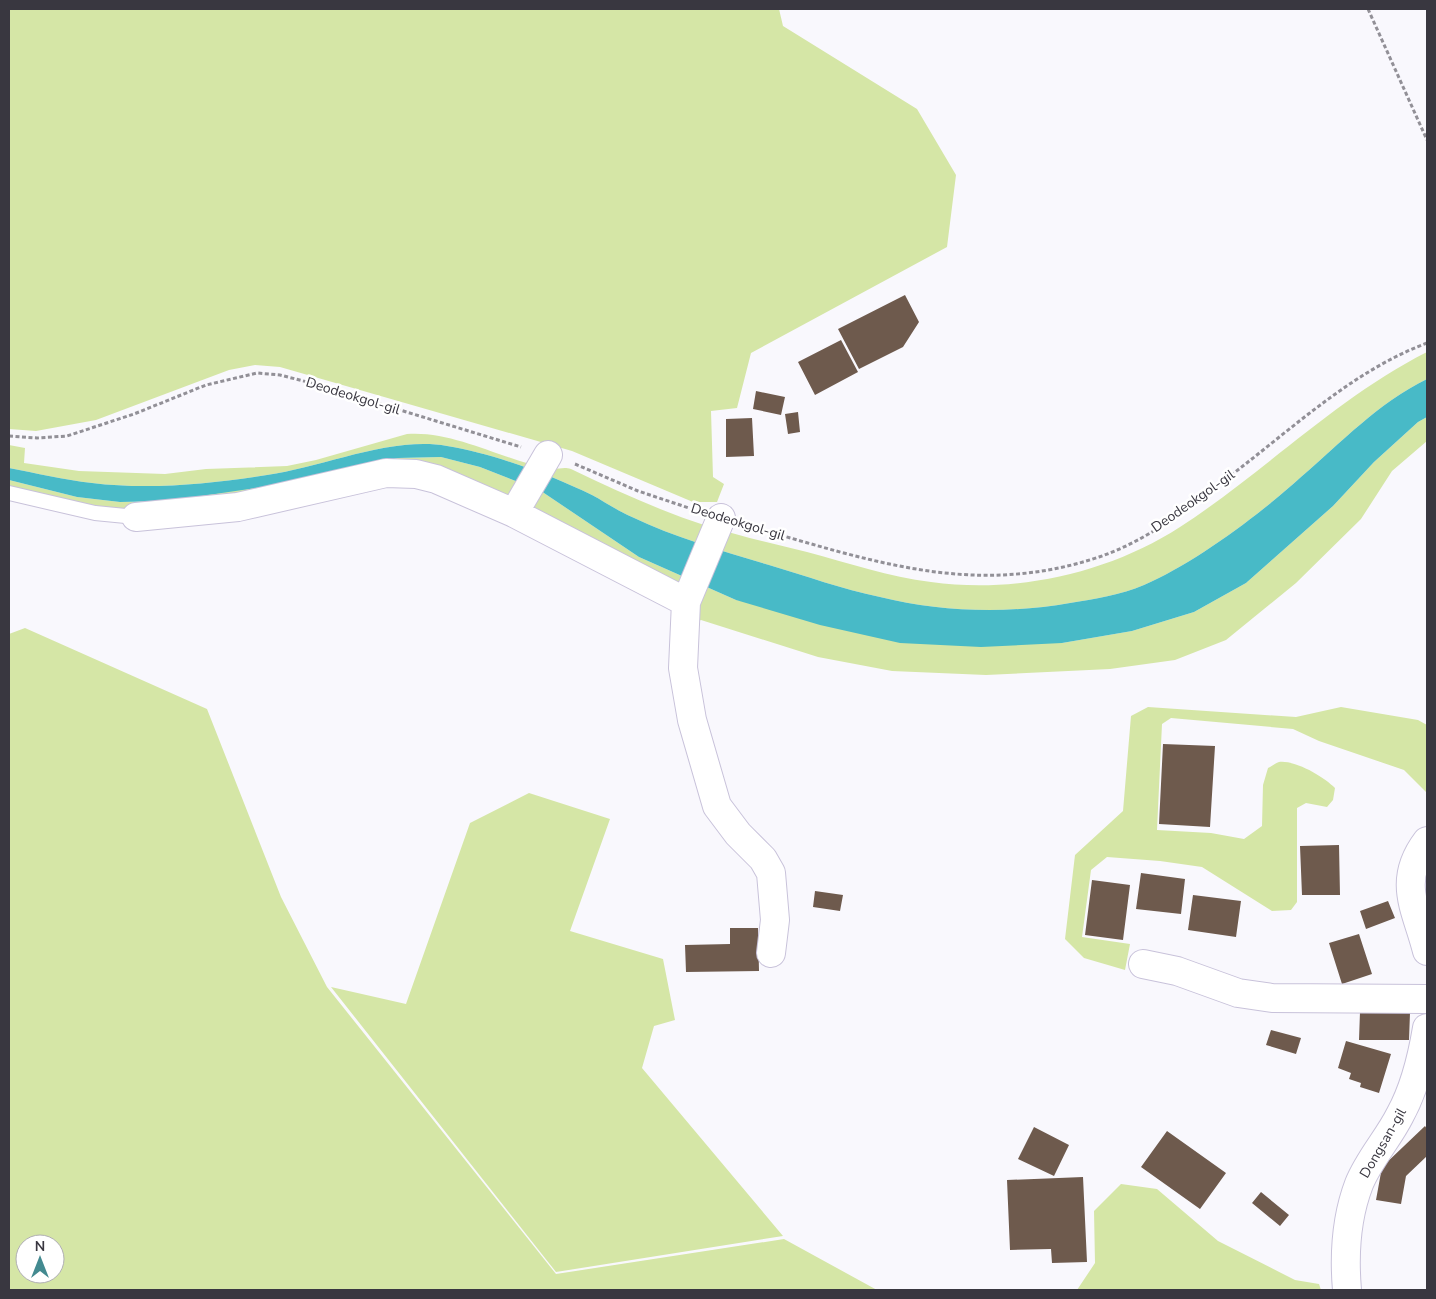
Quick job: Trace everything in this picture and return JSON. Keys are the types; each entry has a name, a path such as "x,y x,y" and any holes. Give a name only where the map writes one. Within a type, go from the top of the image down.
{"street":[{"path":"516,508 545,460"},
{"path":"136,517 238,507 386,473 436,478 516,508 687,597"},
{"path":"718,523 687,597 683,668 692,720 717,806 738,834 763,859 771,873 775,920 772,953"},
{"path":"1427,841 1415,862 1411,889 1414,913 1427,951"},
{"path":"1143,964 1177,972 1238,993 1272,998 1427,999"},
{"name":"Dongsan-gil","path":"1347,1290 1345,1272 1347,1232 1359,1184 1400,1117 1411,1093 1420,1066 1427,1028"}],"lane":[{"path":"9,493 88,512 136,517"}],"path":[{"path":"1368,9 1427,140"},
{"name":"Deodeokgol-gil","path":"9,436 37,438 66,436 134,414 206,385 257,374 280,375 315,384 545,460 583,467 718,523 900,568 949,575 1030,574 1064,567 1100,556 1173,519 1369,371 1427,343"}],"green space":[{"path":"9,9 779,9 783,26 917,109 956,175 947,247 751,353 737,408 711,411 713,477 724,484 717,502 693,502 572,451 280,367 255,365 229,370 96,420 36,431 9,429"},
{"path":"1427,352 1427,379 1376,411 1266,507 1205,551 1164,576 1126,591 1046,607 1022,609 974,610 927,606 866,594 683,538 649,525 592,495 558,480 502,459 447,446 426,444 404,445 267,475 180,485 135,486 92,483 9,468 9,445 25,448 24,463 79,471 165,474 206,469 287,466 316,460 407,434 423,434 454,439 550,469 571,469 672,514 744,537 900,577 963,585 996,585 1028,582 1092,568 1123,557 1152,543 1211,506 1362,391 1394,370"},
{"path":"1427,417 1427,441 1392,471 1361,519 1296,583 1226,640 1175,660 1110,669 986,675 892,671 818,657 701,620 693,623 461,477 150,511 106,509 9,489 9,480 77,497 120,502 167,501 398,458 441,457 480,467 541,491 639,557 736,600 1062,643 1132,631 1194,612 1246,583 1333,506 1374,462 1418,422"},
{"path":"25,628 207,709 281,897 327,987 556,1274 784,1239 877,1290 9,1290 9,634"},
{"path":"1148,707 1296,717 1341,707 1418,720 1427,725 1427,793 1404,770 1319,741 1293,729 1171,718 1162,724 1157,830 1211,833 1244,839 1262,826 1263,785 1268,768 1279,762 1301,766 1324,779 1335,788 1333,800 1327,807 1306,803 1297,808 1297,902 1291,910 1272,911 1202,867 1160,861 1107,857 1091,870 1082,937 1130,944 1125,970 1084,958 1065,939 1075,855 1123,811 1131,716"},
{"path":"529,793 610,819 570,931 663,959 675,1020 654,1026 642,1068 783,1236 556,1272 331,987 406,1004 470,823"},
{"path":"1121,1184 1157,1189 1218,1241 1295,1280 1319,1284 1321,1290 1077,1290 1095,1263 1094,1211"}],"water":[{"path":"1427,379 1427,417 1418,422 1374,462 1333,506 1246,583 1194,612 1132,631 1062,643 981,647 900,643 820,625 736,600 639,557 541,491 480,467 441,457 398,458 269,486 167,501 120,502 77,497 9,480 9,468 71,480 114,485 157,486 202,483 289,471 357,454 404,445 426,444 447,446 502,459 558,480 592,495 649,525 683,538 866,594 927,606 974,610 1022,609 1046,607 1117,594 1164,576 1226,537 1284,492 1376,411"}],"building":[{"path":"905,295 919,322 903,347 859,369 838,329"},
{"path":"841,340 858,372 815,395 798,362"},
{"path":"756,391 785,397 781,415 753,409"},
{"path":"798,412 800,432 788,434 785,414"},
{"path":"752,418 754,456 726,457 726,419"},
{"path":"1163,744 1215,746 1210,827 1159,824"},
{"path":"1339,845 1340,895 1302,895 1300,846"},
{"path":"1141,873 1185,879 1181,914 1136,909"},
{"path":"1092,880 1130,885 1123,940 1085,935"},
{"path":"815,891 843,895 840,911 813,907"},
{"path":"1193,895 1241,901 1236,937 1188,930"},
{"path":"1388,901 1395,918 1366,929 1360,911"},
{"path":"730,928 758,928 759,971 686,972 685,945 730,944"},
{"path":"1359,934 1372,974 1342,984 1329,943"},
{"path":"1360,1012 1410,1013 1409,1040 1359,1040"},
{"path":"1271,1030 1301,1038 1296,1054 1266,1045"},
{"path":"1346,1041 1391,1054 1379,1093 1360,1087 1361,1083 1349,1079 1351,1073 1338,1068"},
{"path":"1425,1126 1427,1129 1427,1156 1406,1176 1401,1204 1376,1200 1382,1167"},
{"path":"1034,1127 1069,1145 1054,1176 1018,1159"},
{"path":"1167,1131 1226,1173 1200,1209 1141,1167"},
{"path":"1083,1177 1087,1262 1052,1263 1051,1249 1010,1250 1007,1180"},
{"path":"1261,1192 1289,1215 1280,1226 1252,1203"}]}
